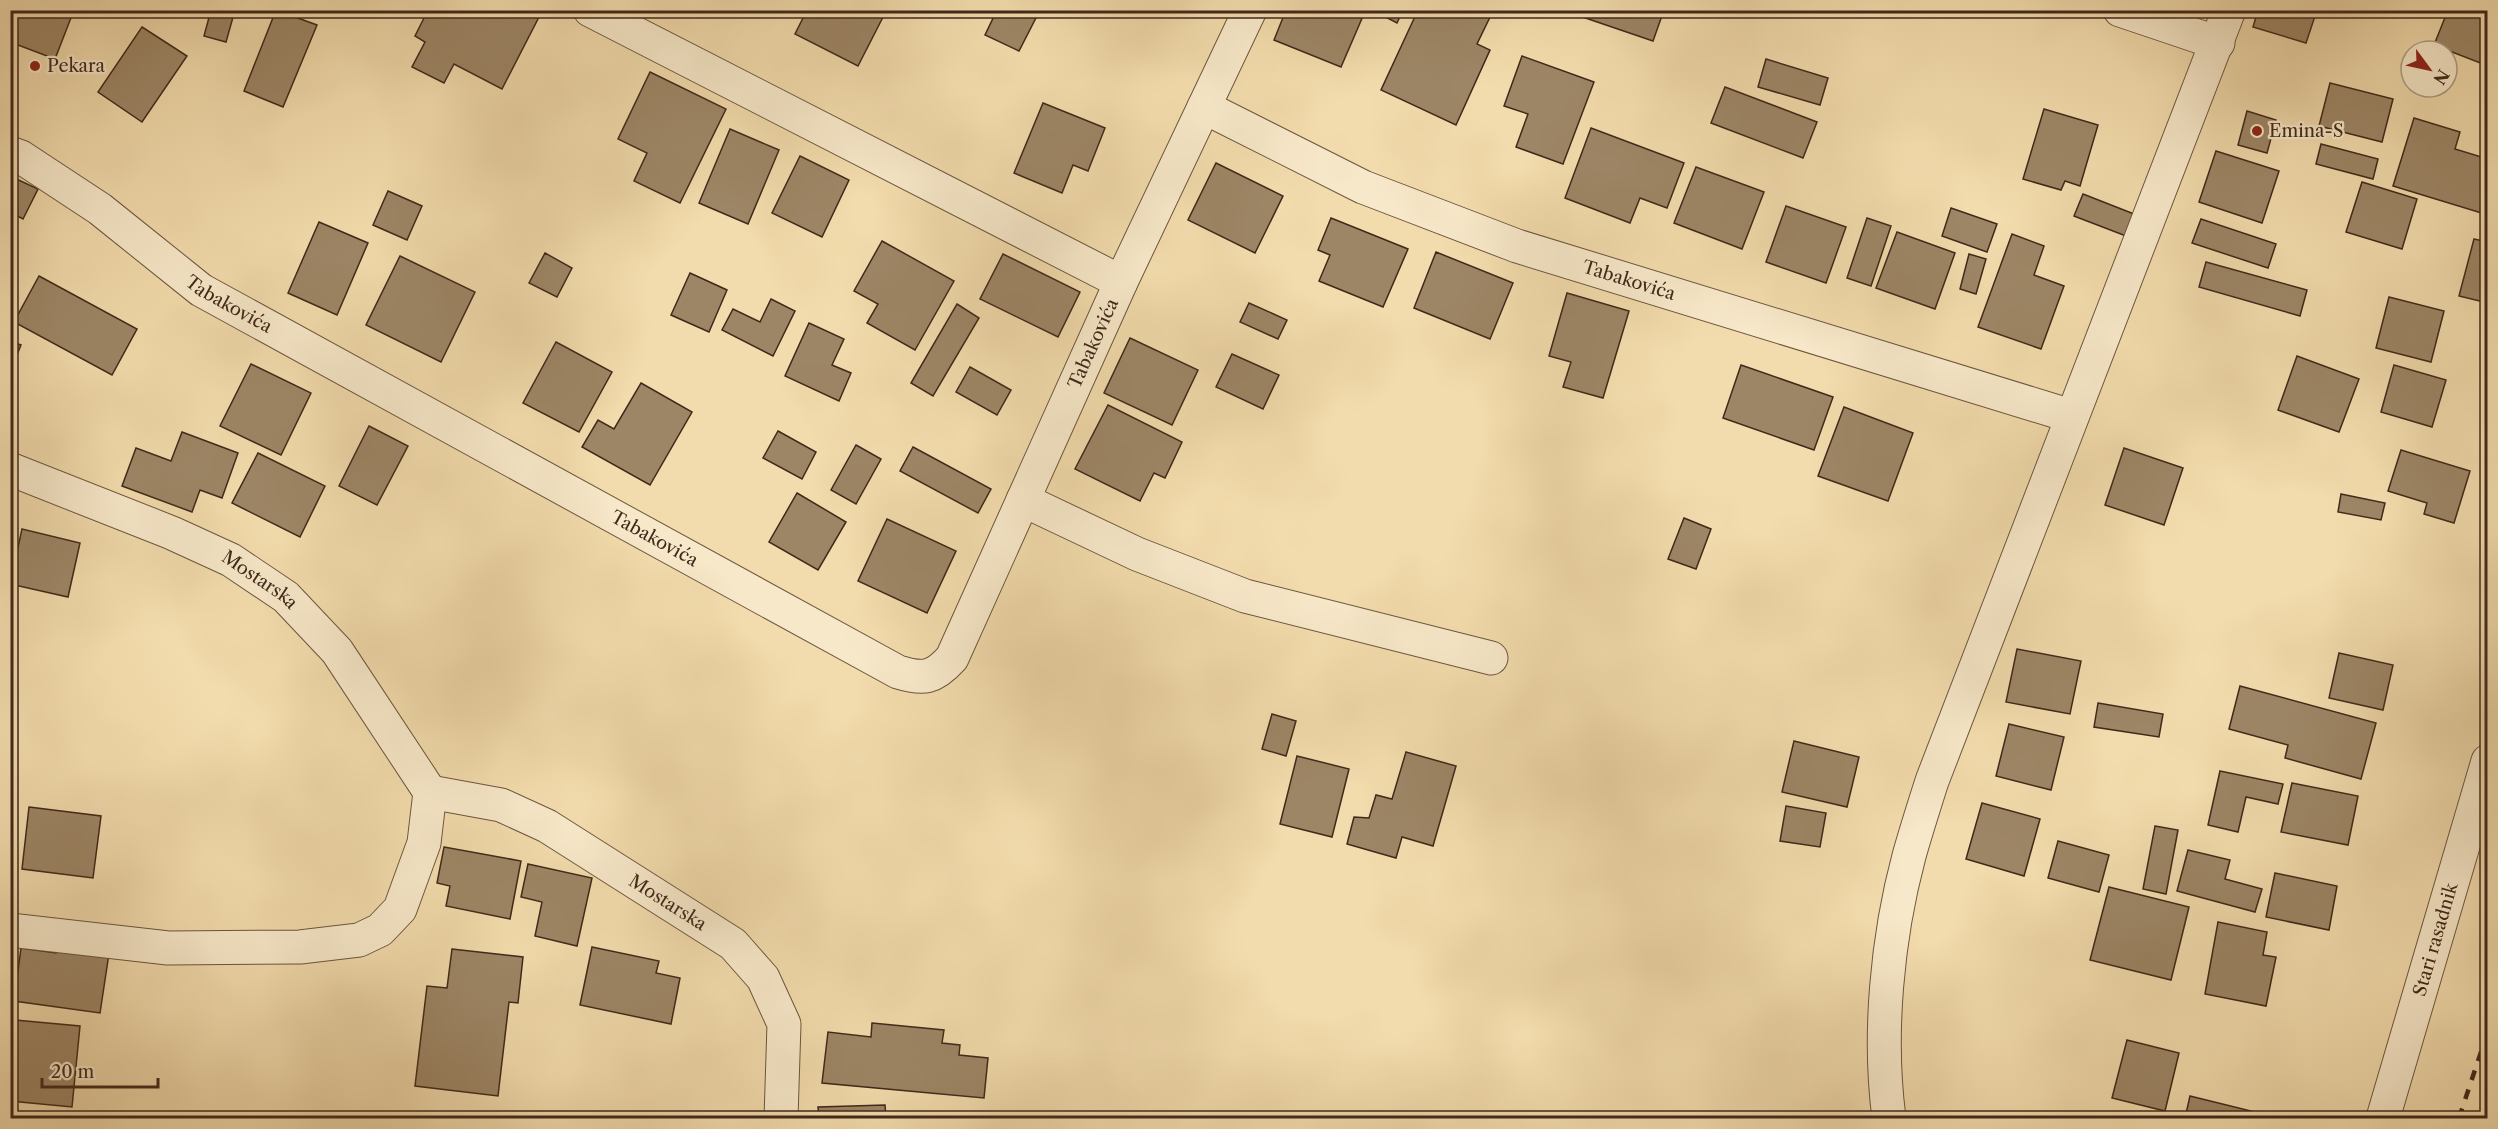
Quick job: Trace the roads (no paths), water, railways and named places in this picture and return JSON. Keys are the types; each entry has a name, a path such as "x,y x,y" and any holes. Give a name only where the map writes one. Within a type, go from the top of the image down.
{"street":[{"name":"Tabakovića","path":"590,10 1121,282"},
{"name":"Tabakovića","path":"10,153 21,157 100,209 201,290 898,672 915,677 930,676 942,669 952,658 1121,282 1250,10"},
{"path":"2120,10 2218,43"},
{"path":"1889,1119 1884,1083 1883,1040 1895,921 1909,856 1932,782 2229,10"},
{"name":"Tabakovića","path":"1204,106 1363,187 1517,246 2071,416"},
{"name":"Mostarska","path":"10,470 172,533 231,560 286,597 337,651 430,792 501,805 547,825 733,944 763,978 784,1024 781,1119"},
{"path":"1023,500 1137,554 1245,596 1491,658"},
{"name":"Stari rasadnik","path":"2383,1119 2487,761"},
{"path":"10,930 168,948 300,947 359,940 380,930 400,909 424,843 430,792"}],"railway":[{"path":"2459,1118 2488,1031"}],"place":[{"name":"Pekara","path":"35,66"},
{"name":"Emina-S","path":"2257,131"}]}
